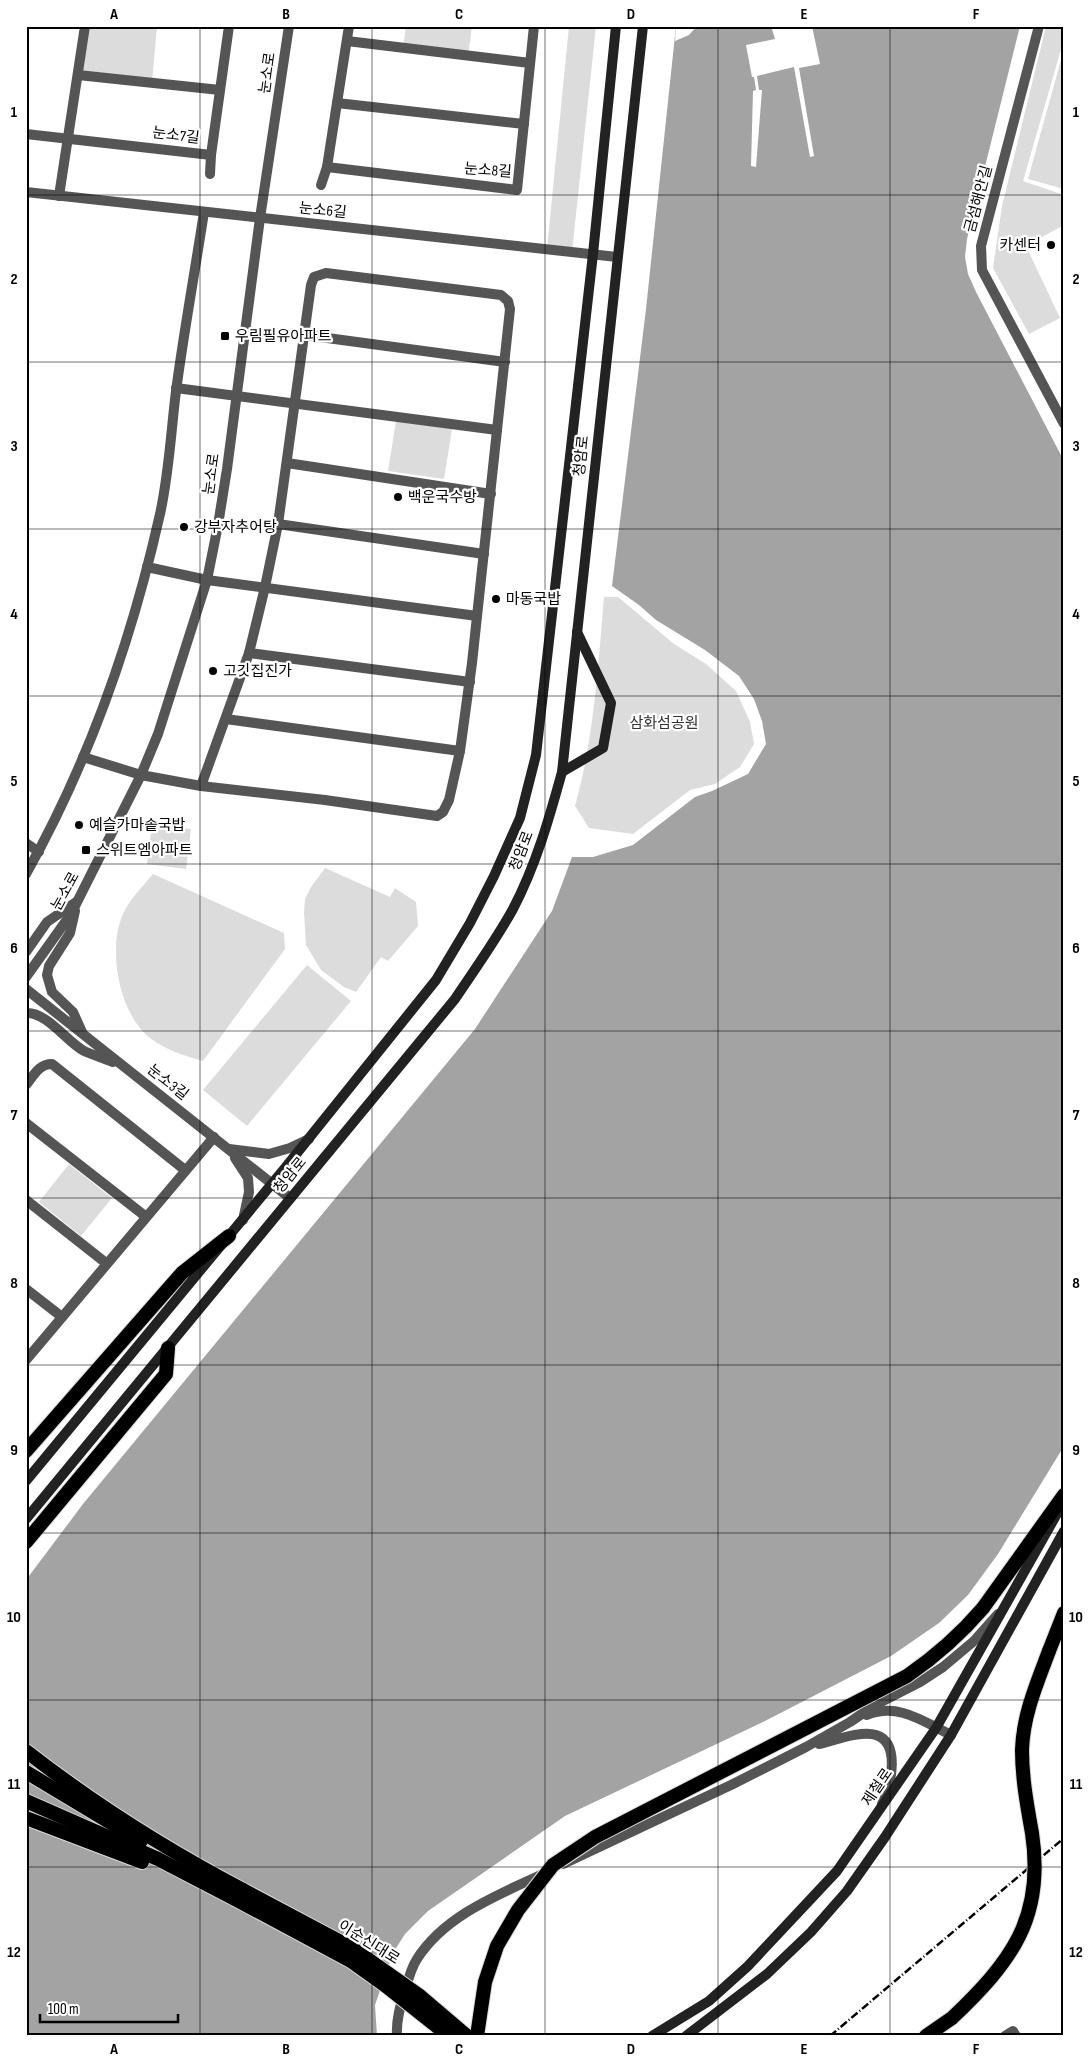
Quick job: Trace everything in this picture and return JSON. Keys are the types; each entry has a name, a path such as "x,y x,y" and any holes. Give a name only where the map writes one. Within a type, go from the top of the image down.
{"highway":[{"path":"26,1451 182,1273 229,1236"},
{"path":"26,1542 166,1374 168,1348"},
{"path":"477,2036 485,1982 497,1946 518,1910 554,1866 595,1837 907,1676 940,1653 966,1629 983,1608 1064,1495"},
{"path":"926,2036 952,2018 1000,1968 1019,1938 1029,1912 1035,1870 1032,1833 1023,1777 1022,1748 1025,1721 1035,1687 1064,1613"},
{"path":"26,1751 72,1785 239,1895"},
{"path":"26,1772 146,1844 239,1895"},
{"path":"26,1800 239,1895"},
{"path":"26,1818 239,1895"},
{"name":"이순신대로","path":"239,1895 351,1961 450,2036"},
{"name":"이순신대로","path":"239,1895 352,1948 420,1996 467,2036"}],"main road":[{"name":"청암로","path":"26,1480 243,1220 436,980 470,923 520,818 536,755 593,254 616,26"},
{"name":"청암로","path":"26,1519 455,999 491,947 513,908 533,865 549,821 562,772 643,26"},
{"path":"562,772 603,748 611,703 576,631"},
{"name":"제철로","path":"652,2036 709,2001 748,1966 837,1871 936,1728 1064,1503"},
{"path":"686,2036 767,1974 847,1891 951,1735 1064,1531"}],"street":[{"path":"59,196 85,26"},
{"path":"223,26 229,27"},
{"name":"눈소로","path":"26,977 71,914 141,775 158,734 207,580 218,525 260,218 289,26"},
{"path":"321,185 327,167 349,26"},
{"name":"눈소8길","path":"327,167 517,190 534,26"},
{"name":"금섬해안길","path":"1039,26 981,246 982,270 1064,424"},
{"name":"눈소7길","path":"26,134 68,137 211,154 229,27"},
{"path":"347,41 530,63"},
{"path":"78,75 220,90"},
{"path":"337,103 524,124"},
{"path":"210,174 211,154"},
{"name":"눈소6길","path":"26,192 617,257"},
{"path":"26,874 83,757 110,692 147,567 160,512 176,388 204,212"},
{"path":"83,757 141,775 201,786 342,802 437,816 443,812 449,800 460,751 470,682 491,494 510,309 508,300 500,295 320,273 314,277 311,285 278,524 265,587 249,653 201,786"},
{"path":"305,335 505,362"},
{"path":"176,388 497,430"},
{"path":"287,463 491,494"},
{"path":"278,524 484,554"},
{"path":"147,567 207,580 477,616"},
{"path":"249,653 470,682"},
{"path":"226,719 460,751"},
{"path":"26,843 38,852"},
{"path":"26,952 47,922 77,902"},
{"path":"77,902 70,932 46,974 52,992 73,1012 82,1033"},
{"name":"눈소3길","path":"26,989 290,1198"},
{"path":"26,1013 32,1012 41,1017 83,1050 124,1066"},
{"path":"26,1085 40,1067 45,1064 52,1064 185,1170"},
{"path":"26,1123 145,1216"},
{"path":"26,1360 145,1216 214,1137"},
{"path":"228,1149 269,1154 290,1148 309,1139"},
{"path":"228,1149 248,1178 250,1192 243,1220"},
{"path":"26,1200 106,1263"},
{"path":"26,1289 62,1317"},
{"path":"397,2036 399,2010 416,1961 439,1932 455,1920 495,1896 662,1818 806,1747 850,1722 875,1705 920,1682 943,1667 974,1640 1007,1604"},
{"path":"850,1722 876,1711 892,1710 906,1713 951,1735"},
{"path":"806,1747 864,1734 875,1734 885,1740 890,1749 892,1761 884,1802 873,1819"},
{"path":"1005,2036 1013,2031 1016,2036"}],"green space":[{"path":"85,26 157,26 152,83 78,75"},
{"path":"406,26 472,26 468,56 403,48"},
{"path":"569,26 596,26 572,252 547,249"},
{"path":"1046,26 1064,26 1064,39 1023,181 1064,195 1064,225 1026,246 1060,318 1029,334 993,268 1002,206"},
{"path":"1064,49 1064,189 1028,179"},
{"path":"396,421 452,429 444,479 388,471"},
{"name":"삼화섬공원","path":"604,597 618,597 674,644 706,664 736,691 750,722 754,744 740,767 715,784 690,790 633,834 589,828 575,806 591,728"},
{"path":"152,824 191,829 186,869 147,864"},
{"path":"325,868 390,897 395,888 416,902 418,926 388,961 381,957 356,992 344,987 321,970 306,945 305,899"},
{"path":"153,874 284,933 285,949 203,1061 169,1049 150,1038 139,1027 130,1013 119,980 116,962 118,928 129,903"},
{"path":"307,965 351,1001 247,1126 203,1090"},
{"path":"69,1164 112,1198 81,1236 39,1202"}],"shaded area":[{"path":"676,26 1020,26 967,239 965,257 968,274 976,292 1064,461 1064,1446 998,1554 968,1595 939,1623 891,1656 765,1721 565,1816 428,1911 405,1934 393,1953 375,2005 377,2036 26,2036 26,1580 83,1504 475,1029 552,911 572,857 593,857 633,845 695,797 748,774 766,744 762,721 754,699 739,676 705,650 656,620 612,586 646,309"}],"pier":[{"path":"676,26 697,26 689,35 675,41"},
{"path":"771,26 812,26 820,64 799,68 814,156 810,157 794,67 757,76 759,90 762,90 756,167 751,166 753,91 756,90 746,45 775,39"}],"railway":[{"path":"830,2036 1064,1838"}],"place":[{"name":"카센터","path":"1051,245"},
{"name":"우림필유아파트","path":"225,336"},
{"name":"백운국수방","path":"398,497"},
{"name":"강부자추어탕","path":"184,527"},
{"name":"마동국밥","path":"496,599"},
{"name":"고깃집진가","path":"213,671"},
{"name":"예슬가마솥국밥","path":"79,825"},
{"name":"스위트엠아파트","path":"86,850"}]}
